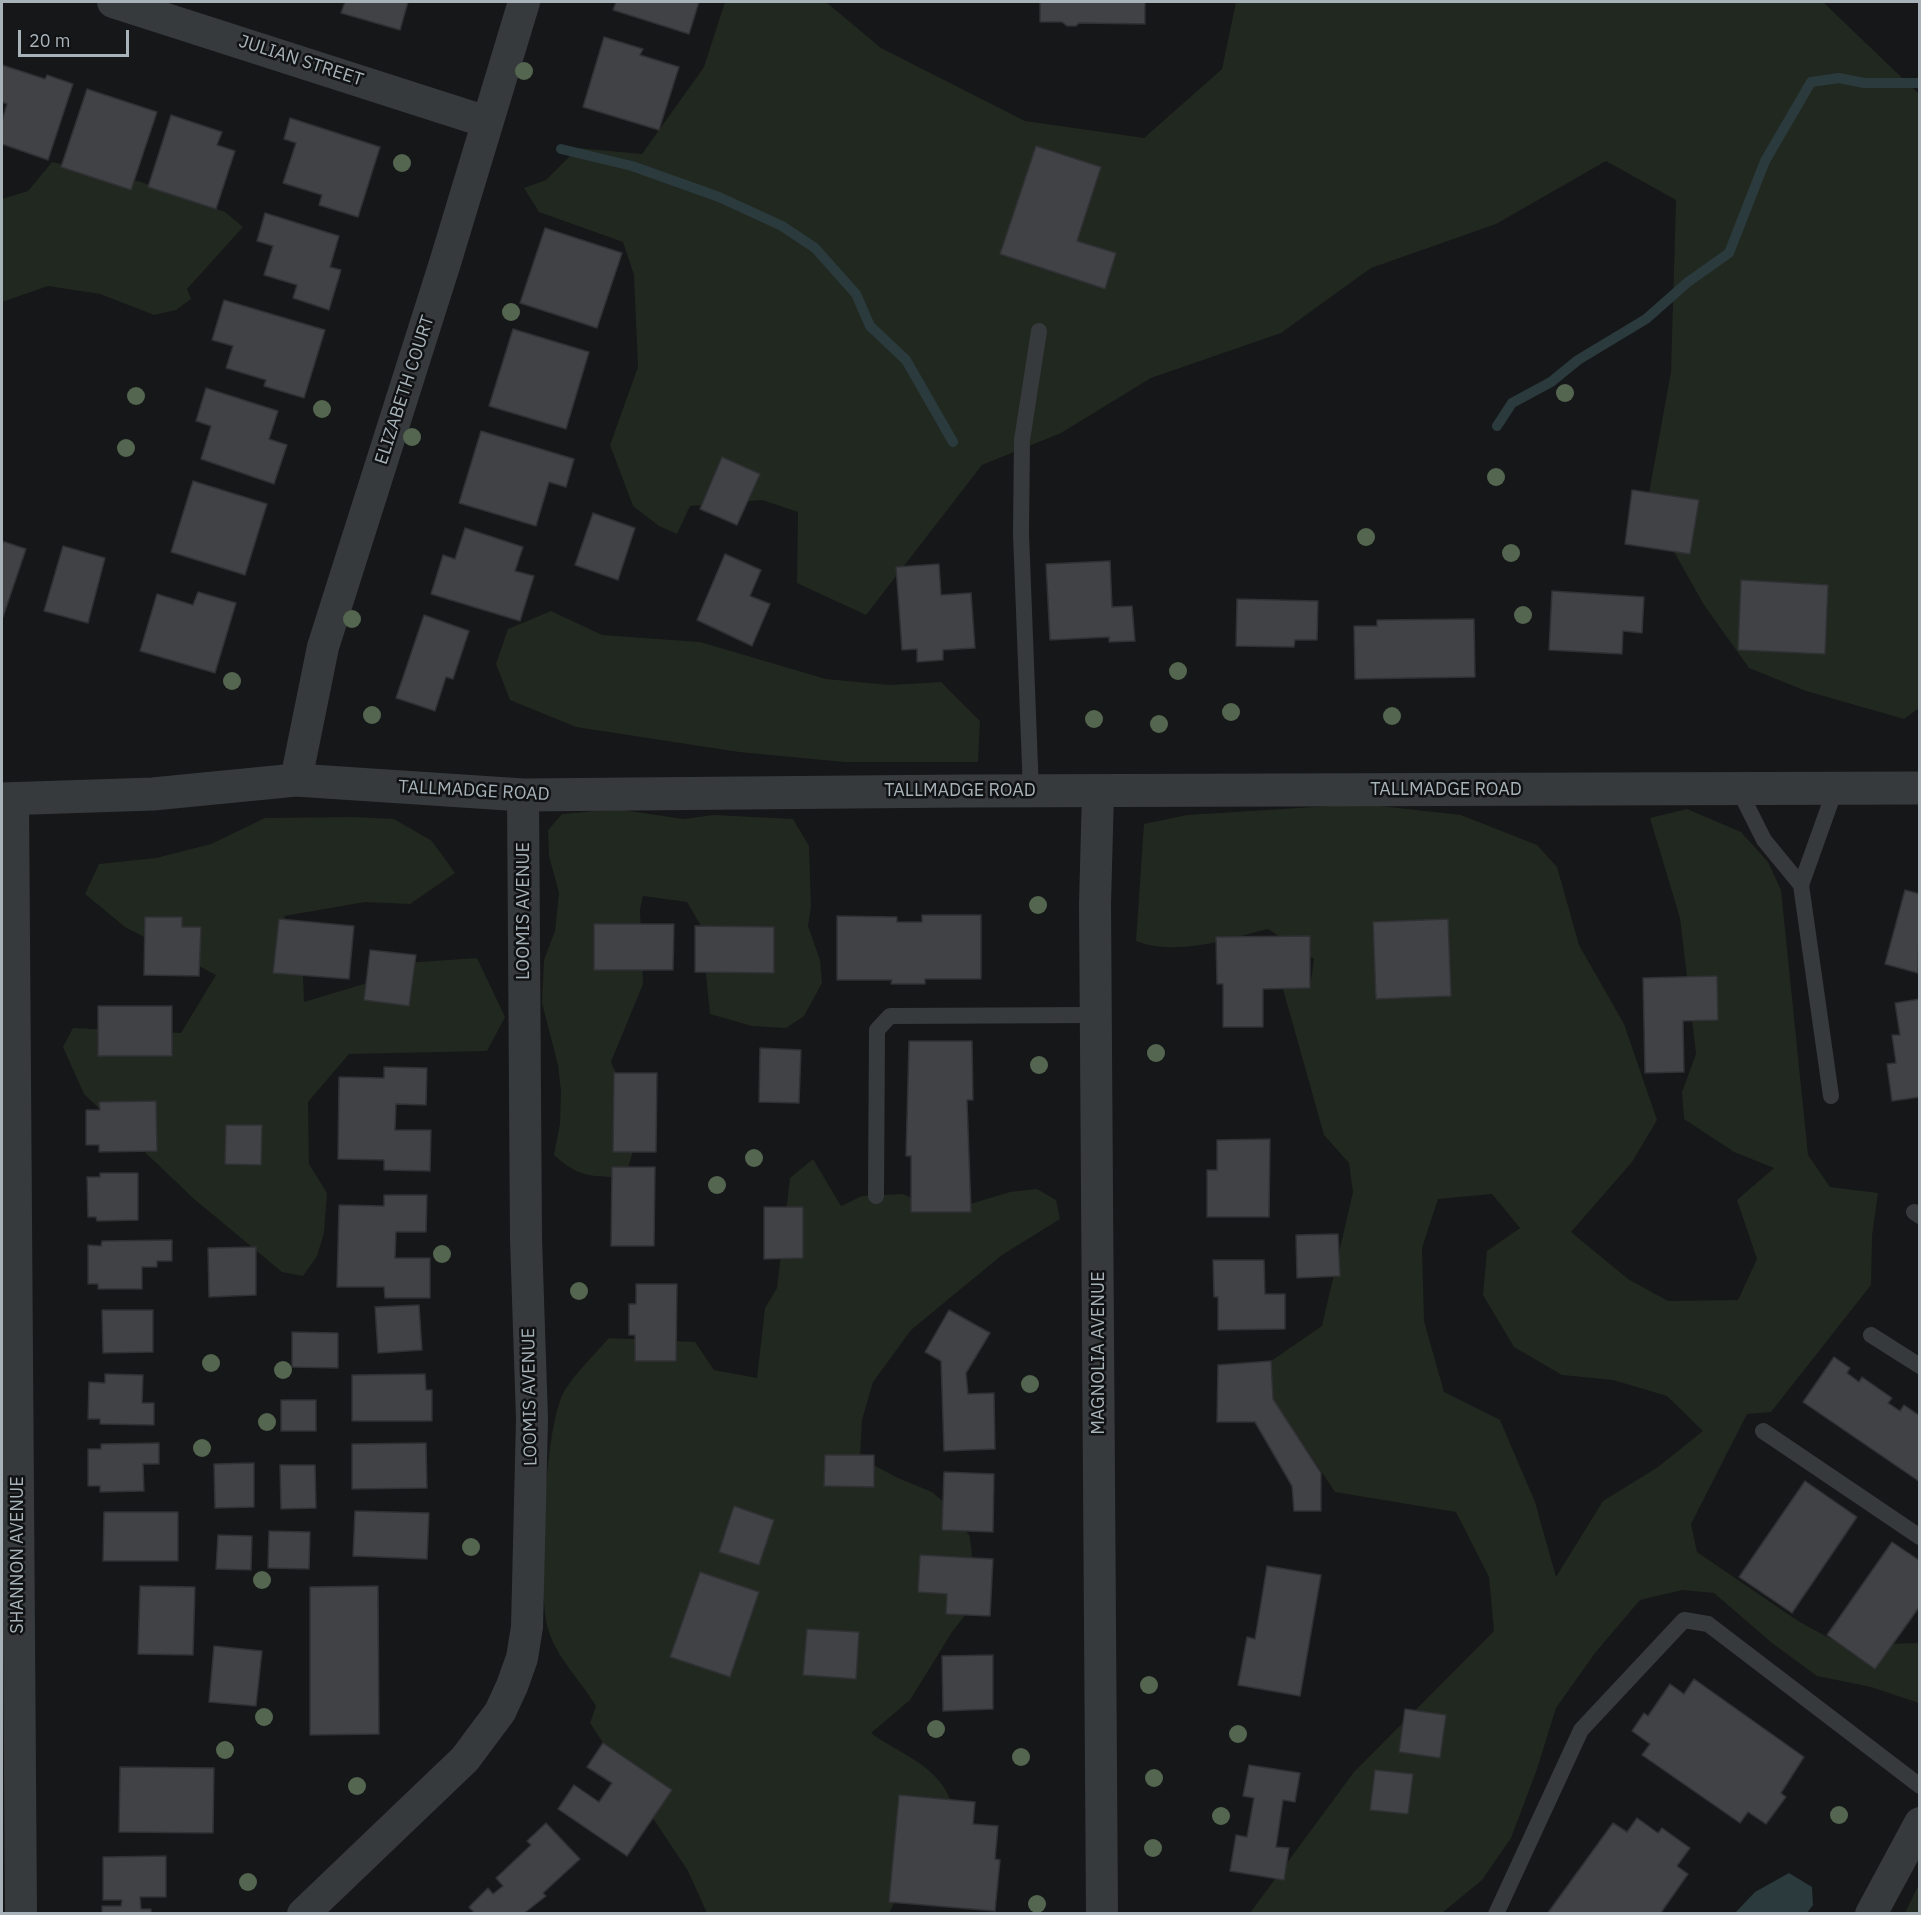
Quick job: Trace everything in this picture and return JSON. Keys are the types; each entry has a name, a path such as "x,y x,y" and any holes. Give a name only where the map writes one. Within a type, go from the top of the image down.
{"street":[{"name":"JULIAN STREET","path":"113,2 487,122"},
{"name":"ELIZABETH COURT","path":"296,780 323,647 525,2"},
{"name":"TALLMADGE ROAD","path":"7,799 153,794 296,780 523,795 1920,788"},
{"name":"MAGNOLIA AVENUE","path":"1098,792 1096,1015 1102,1914"},
{"name":"LOOMIS AVENUE","path":"303,1914 465,1759 500,1712 522,1658 527,1626 532,1419 526,1239 523,795"},
{"name":"SHANNON AVENUE","path":"7,799 21,1914"},
{"path":"1872,1914 1920,1823"}],"lane":[{"path":"1031,792 1021,534 1022,440 1039,331"},
{"path":"1831,1096 1801,885 1836,787"},
{"path":"1738,788 1764,840 1801,885"},
{"path":"876,1196 878,1030 890,1016 1096,1015"},
{"path":"1871,1335 1920,1366"},
{"path":"1763,1431 1920,1537"},
{"path":"1496,1914 1581,1730 1684,1620 1708,1624 1920,1785"}],"shaded area":[{"path":"725,2 826,2 881,48 1025,121 1144,138 1222,69 1236,2 1823,2 1919,94 1919,708 1904,719 1806,691 1749,668 1704,605 1647,504 1671,372 1676,200 1606,161 1496,224 1371,268 1281,333 1151,378 1061,433 982,465 866,615 797,583 798,512 762,500 690,506 677,534 659,526 633,506 610,445 638,367 634,275 623,242 539,212 524,188 546,180 578,148 642,154 704,67"},
{"path":"52,162 141,182 225,212 243,227 187,289 191,299 176,310 154,315 100,294 48,286 2,302 2,199 28,191"},
{"path":"551,611 602,635 700,642 826,679 890,685 941,682 980,721 978,762 844,762 739,752 576,727 510,700 496,664 508,629"},
{"path":"1362,804 1461,815 1537,845 1557,867 1579,945 1624,1024 1657,1120 1632,1162 1571,1232 1628,1279 1668,1301 1738,1300 1757,1259 1737,1200 1774,1168 1734,1152 1684,1119 1682,1092 1696,1054 1680,918 1650,818 1687,809 1741,832 1768,862 1781,890 1808,1155 1830,1187 1878,1193 1872,1236 1871,1285 1771,1412 1747,1414 1691,1524 1697,1552 1798,1621 1842,1645 1919,1643 1919,1703 1871,1687 1817,1676 1772,1643 1714,1593 1682,1590 1640,1600 1595,1653 1556,1708 1537,1769 1511,1838 1482,1880 1442,1913 1250,1913 1354,1772 1494,1631 1489,1577 1456,1512 1335,1492 1273,1399 1271,1361 1322,1326 1353,1192 1349,1163 1324,1135 1283,989 1310,988 1314,959 1268,929 1185,947 1168,947 1136,941 1144,824 1187,815","holes":["1492,1194 1520,1228 1487,1251 1483,1295 1514,1347 1562,1375 1613,1380 1667,1396 1703,1431 1658,1467 1603,1501 1556,1577 1535,1502 1500,1420 1444,1392 1424,1321 1422,1248 1438,1199"]},
{"path":"617,809 683,819 714,815 793,819 809,846 811,907 808,926 820,960 822,983 804,1016 786,1028 752,1026 710,1014 701,926 687,902 643,896 640,910 643,984 611,1062 632,1120 633,1148 623,1177 602,1177 578,1172 554,1155 560,1123 561,1091 558,1065 542,1003 544,960 555,931 559,893 549,856 548,830 562,814"},
{"path":"265,818 394,819 432,841 455,873 410,904 365,902 284,916 302,951 304,1002 364,984 404,963 477,958 505,1017 487,1051 349,1054 308,1102 309,1164 327,1193 324,1233 317,1256 303,1276 282,1272 194,1199 84,1094 63,1047 73,1028 181,1033 216,975 125,927 85,894 99,864 156,858 211,844"},
{"path":"813,1159 841,1206 862,1196 903,1194 933,1208 967,1205 1010,1192 1037,1189 1056,1200 1060,1219 1002,1255 911,1330 873,1382 862,1420 860,1458 898,1478 932,1492 953,1510 970,1537 974,1575 973,1605 952,1632 910,1700 871,1733 926,1768 944,1787 950,1799 930,1819 909,1876 889,1913 707,1913 688,1871 590,1723 596,1706 563,1659 548,1629 543,1580 547,1470 558,1408 565,1390 609,1338 695,1342 714,1370 757,1378 765,1308 777,1288 790,1178"},
{"path":"1789,1873 1812,1887 1813,1905 1807,1913 1735,1913 1755,1892"},
{"path":"1919,1884 1919,1913 1905,1913"}],"building":[{"path":"345,2 408,2 400,30 341,13"},
{"path":"616,2 699,2 689,34 613,10"},
{"path":"1040,2 1145,2 1145,24 1079,23 1076,26 1067,26 1062,22 1040,22"},
{"path":"604,37 643,49 640,55 679,67 659,130 583,107"},
{"path":"2,65 45,79 47,75 73,84 48,160 2,144 2,121 7,104 2,102"},
{"path":"87,89 157,112 131,190 61,167"},
{"path":"171,115 222,132 217,145 235,151 216,209 148,187"},
{"path":"290,118 380,147 358,217 319,205 322,195 283,183 296,143 284,139"},
{"path":"1036,146 1101,167 1077,241 1116,253 1105,289 1000,254"},
{"path":"265,213 339,236 330,267 341,270 329,310 293,298 297,285 264,275 273,246 257,241"},
{"path":"545,228 622,253 597,328 520,303"},
{"path":"224,300 325,330 304,398 264,386 266,380 226,368 233,346 212,340"},
{"path":"513,329 589,352 566,429 489,406"},
{"path":"206,388 278,411 269,439 287,445 274,484 201,459 211,426 196,421"},
{"path":"481,431 574,459 566,487 549,482 536,526 459,503"},
{"path":"722,457 760,474 737,525 700,509"},
{"path":"193,481 267,504 245,575 171,552"},
{"path":"1632,490 1699,500 1690,554 1625,544"},
{"path":"593,513 635,528 618,580 575,565"},
{"path":"465,528 523,547 515,571 534,576 520,621 431,594 443,555 455,559"},
{"path":"2,541 26,549 3,617 2,617"},
{"path":"63,546 105,558 88,623 44,611"},
{"path":"725,554 761,570 750,596 770,604 752,646 697,620"},
{"path":"1110,561 1112,607 1132,606 1135,641 1109,642 1109,637 1050,640 1046,564"},
{"path":"939,564 941,595 971,593 975,648 943,650 943,660 917,662 917,649 902,650 896,567"},
{"path":"1741,580 1828,585 1825,654 1738,650"},
{"path":"1552,591 1644,597 1642,633 1623,631 1622,654 1549,650"},
{"path":"198,592 236,603 215,673 140,651 157,594 193,605"},
{"path":"1237,599 1318,601 1317,640 1295,640 1294,647 1236,646"},
{"path":"424,615 469,631 453,679 446,677 435,711 396,698"},
{"path":"1474,619 1475,677 1355,679 1354,626 1377,626 1377,620"},
{"path":"1905,890 1920,894 1918,973 1885,964"},
{"path":"922,915 981,915 981,979 925,979 925,984 891,984 892,980 837,980 837,916 897,917 897,922 922,922"},
{"path":"145,917 182,917 182,927 201,927 199,976 144,975"},
{"path":"279,919 354,926 349,979 273,973"},
{"path":"1448,919 1451,996 1376,999 1373,922"},
{"path":"594,924 674,924 673,970 594,970"},
{"path":"695,926 774,927 774,973 695,972"},
{"path":"1310,936 1310,988 1263,989 1263,1027 1223,1027 1223,984 1217,984 1216,937"},
{"path":"370,950 416,955 409,1006 364,1000"},
{"path":"1717,976 1718,1020 1683,1021 1684,1072 1645,1073 1643,978"},
{"path":"1920,999 1920,1097 1892,1101 1887,1064 1896,1063 1892,1035 1900,1035 1895,1003"},
{"path":"98,1006 172,1006 172,1056 98,1056"},
{"path":"909,1041 972,1041 973,1100 967,1100 971,1212 911,1212 911,1156 906,1156"},
{"path":"760,1048 801,1050 799,1103 759,1102"},
{"path":"384,1067 427,1068 426,1105 396,1104 395,1130 431,1130 430,1171 384,1170 384,1160 338,1159 339,1077 384,1078"},
{"path":"614,1073 657,1073 656,1152 613,1152"},
{"path":"156,1101 157,1151 99,1152 99,1145 86,1145 86,1110 100,1110 99,1102"},
{"path":"226,1125 262,1125 261,1165 225,1164"},
{"path":"1270,1139 1269,1217 1207,1217 1207,1170 1217,1170 1217,1140"},
{"path":"612,1167 655,1167 654,1246 611,1246"},
{"path":"100,1173 138,1173 138,1220 97,1221 96,1217 88,1217 87,1177 100,1177"},
{"path":"384,1195 427,1195 426,1232 396,1232 395,1258 430,1258 430,1298 385,1298 384,1287 337,1287 339,1205 384,1206"},
{"path":"764,1207 803,1207 803,1258 764,1259"},
{"path":"1338,1234 1340,1276 1297,1278 1296,1235"},
{"path":"172,1240 172,1261 157,1261 157,1267 142,1267 142,1289 98,1289 98,1284 88,1284 88,1245 101,1246 102,1241"},
{"path":"256,1247 256,1295 209,1297 208,1248"},
{"path":"1213,1260 1264,1260 1265,1294 1285,1294 1285,1329 1218,1330 1218,1297 1214,1297"},
{"path":"636,1284 677,1284 676,1361 635,1361 635,1335 629,1335 629,1304 636,1304"},
{"path":"419,1305 422,1350 378,1353 375,1307"},
{"path":"102,1310 153,1310 153,1352 103,1353"},
{"path":"949,1310 990,1333 966,1373 968,1394 994,1393 995,1449 944,1451 941,1361 925,1352"},
{"path":"292,1332 338,1333 338,1368 292,1367"},
{"path":"1834,1357 1850,1368 1847,1373 1859,1382 1862,1377 1892,1398 1888,1403 1900,1411 1904,1405 1920,1416 1920,1482 1803,1402"},
{"path":"1271,1361 1273,1399 1321,1473 1321,1511 1294,1511 1292,1486 1255,1422 1217,1422 1218,1365"},
{"path":"105,1374 143,1375 142,1403 154,1403 154,1425 100,1424 100,1419 88,1419 89,1382 105,1383"},
{"path":"425,1374 426,1390 432,1390 432,1421 352,1421 352,1375"},
{"path":"281,1400 316,1400 316,1431 281,1431"},
{"path":"159,1443 159,1464 143,1464 144,1491 100,1492 100,1486 88,1486 88,1449 101,1449 101,1444"},
{"path":"426,1443 427,1488 352,1489 352,1444"},
{"path":"825,1455 874,1455 874,1487 824,1486"},
{"path":"254,1463 254,1507 215,1508 214,1464"},
{"path":"280,1465 315,1465 316,1508 281,1509"},
{"path":"944,1472 994,1474 993,1532 942,1530"},
{"path":"1805,1481 1857,1517 1792,1613 1739,1577"},
{"path":"734,1506 774,1520 759,1565 719,1552"},
{"path":"355,1511 429,1513 427,1559 353,1556"},
{"path":"104,1512 178,1512 178,1561 103,1561"},
{"path":"269,1531 310,1532 309,1569 268,1568"},
{"path":"218,1535 252,1536 251,1570 216,1569"},
{"path":"1892,1542 1920,1561 1920,1606 1875,1669 1827,1635"},
{"path":"920,1555 993,1559 990,1616 946,1614 947,1594 918,1592"},
{"path":"1267,1566 1321,1575 1300,1696 1238,1685 1247,1637 1255,1639"},
{"path":"700,1572 759,1592 730,1677 670,1657"},
{"path":"140,1586 195,1587 193,1655 138,1654"},
{"path":"378,1586 379,1734 310,1735 310,1587"},
{"path":"807,1629 859,1632 856,1679 803,1675"},
{"path":"214,1646 262,1651 256,1706 209,1702"},
{"path":"993,1655 993,1709 943,1711 942,1656"},
{"path":"1694,1679 1804,1757 1781,1793 1786,1797 1766,1824 1748,1812 1740,1823 1642,1755 1650,1744 1632,1731 1644,1713 1648,1716 1670,1684 1684,1694"},
{"path":"1405,1709 1446,1715 1440,1758 1399,1752"},
{"path":"603,1743 672,1790 627,1856 558,1809 574,1785 599,1802 612,1783 587,1767"},
{"path":"1249,1765 1300,1773 1295,1802 1283,1800 1276,1847 1289,1848 1284,1880 1230,1871 1236,1835 1247,1837 1254,1798 1243,1796"},
{"path":"120,1767 214,1768 213,1833 119,1832"},
{"path":"1375,1770 1413,1774 1408,1814 1370,1810"},
{"path":"899,1795 975,1802 973,1824 998,1826 995,1859 1000,1860 995,1911 889,1902"},
{"path":"1637,1818 1658,1833 1662,1828 1690,1848 1677,1866 1688,1874 1660,1914 1547,1914 1613,1823 1627,1832"},
{"path":"546,1823 580,1859 543,1893 546,1896 523,1914 475,1914 469,1907 488,1888 493,1894 503,1886 496,1878 531,1845 527,1841"},
{"path":"166,1856 166,1897 140,1897 141,1909 151,1909 151,1914 102,1914 102,1906 121,1906 122,1900 103,1900 103,1857"}],"waterway":[{"path":"1497,426 1512,403 1551,382 1578,360 1646,319 1688,282 1729,253 1765,161 1811,82 1839,78 1864,83 1920,83"},
{"path":"561,149 632,166 719,197 782,226 815,248 856,294 870,326 906,360 953,442"}]}
